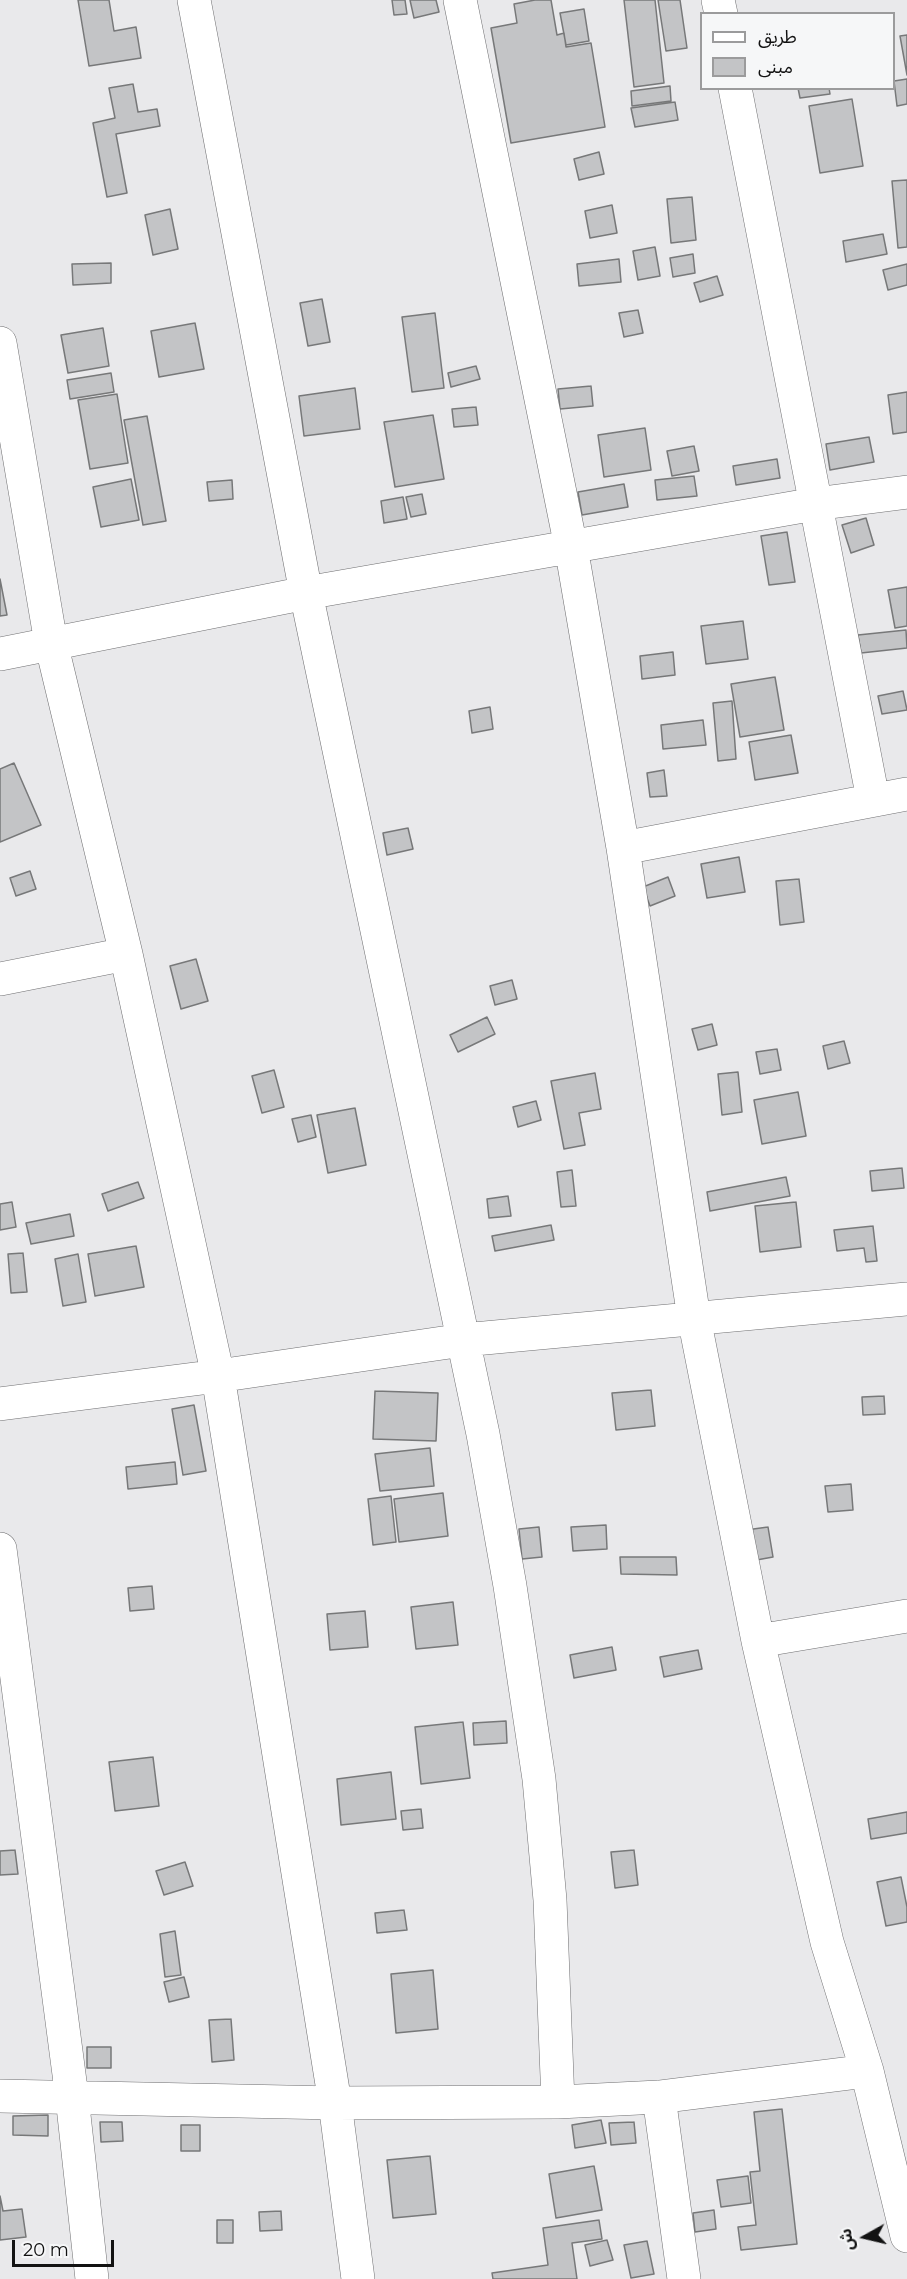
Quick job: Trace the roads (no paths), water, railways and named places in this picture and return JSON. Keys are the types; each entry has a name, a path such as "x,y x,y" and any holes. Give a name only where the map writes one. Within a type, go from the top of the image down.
{"street":[{"path":"194,0 306,593 483,1434 508,1574 539,1779 550,1900 558,2102"},
{"path":"460,0 571,547 623,848 694,1318 758,1641 827,1942 867,2071 907,2236"},
{"path":"735,90 873,799"},
{"path":"0,343 51,643 126,954 218,1376 335,2103 358,2279"},
{"path":"0,654 306,593 815,504 907,492"},
{"path":"623,848 907,794"},
{"path":"0,980 126,954"},
{"path":"0,1404 218,1376 463,1340 907,1299"},
{"path":"0,1549 72,2097 92,2279"},
{"path":"758,1641 907,1616"},
{"path":"0,2096 335,2103 558,2102 659,2097 867,2071"},
{"path":"659,2097 684,2279"}]}
